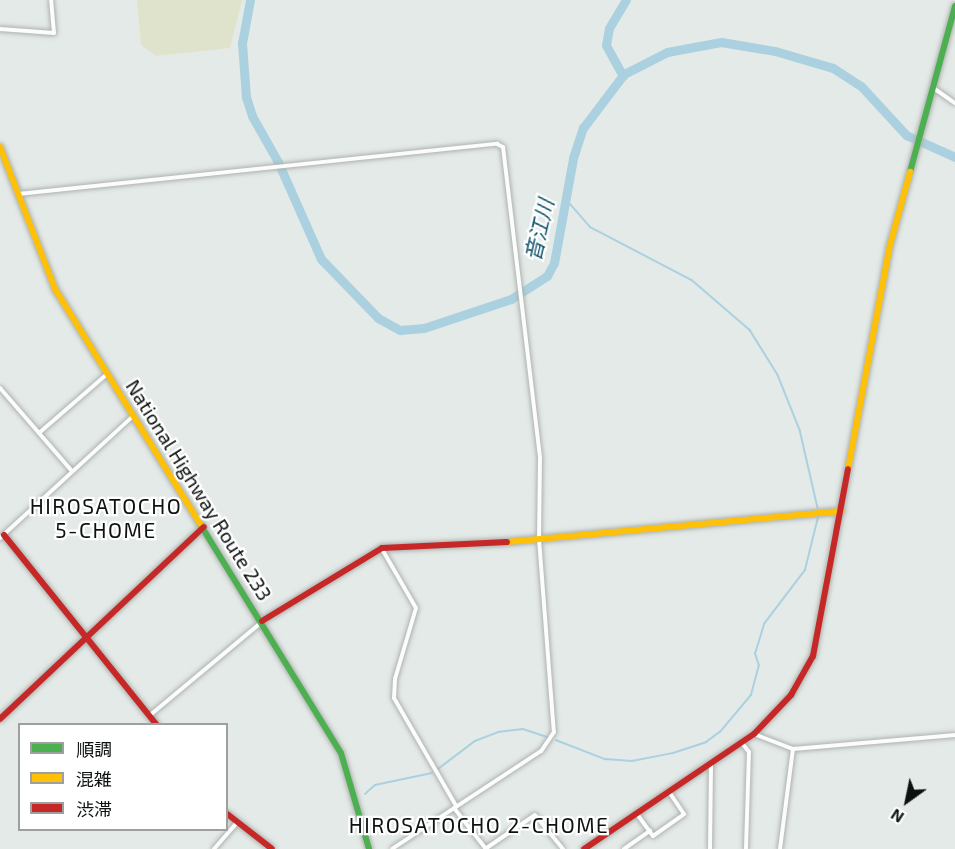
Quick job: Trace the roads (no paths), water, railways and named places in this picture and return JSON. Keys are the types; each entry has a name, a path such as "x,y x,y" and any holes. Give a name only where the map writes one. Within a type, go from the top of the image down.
{"main road":[{"path":"584,849 754,735 791,695 813,656 842,511 890,245 931,87 955,6"},
{"name":"National Highway Route 233","path":"0,147 55,290 204,527 341,753 369,849"},
{"path":"262,621 382,548 539,539 842,511"},
{"path":"0,719 204,527"},
{"path":"2,536 87,636 155,723"},
{"path":"228,815 236,824 272,849"}],"street":[{"path":"0,29 54,33 51,0"},
{"path":"931,87 955,103"},
{"path":"17,194 497,144 503,147 525,306 540,458 539,539 554,732 541,751 392,849"},
{"path":"39,433 107,374"},
{"path":"0,388 71,470"},
{"path":"2,536 71,470 133,416"},
{"path":"382,548 416,608 394,679 394,698 455,807 486,849 535,815 563,849"},
{"path":"150,716 262,621"},
{"path":"754,735 793,749 955,735"},
{"path":"742,743 749,752 746,849"},
{"path":"780,849 793,749"},
{"path":"710,849 711,764"},
{"path":"637,814 653,836 684,814 668,792"},
{"path":"214,849 236,824"},
{"path":"624,849 650,831"}],"waterway":[{"name":"音江川","path":"250,0 242,43 246,97 252,116 278,162 321,259 378,318 400,330 424,328 511,299 547,276 554,263 573,158 583,128 624,74 667,52 721,42 775,51 833,68 861,86 906,135 955,157"},
{"path":"623,76 606,45 609,28 626,0"},
{"path":"566,199 590,227 692,280 750,330 778,375 800,430 818,508"},
{"path":"556,740 605,759 632,761 673,753 706,742 720,732 751,695 759,666 755,654 764,624 805,570 818,517"},
{"path":"438,769 475,741 498,732 523,729 548,737"},
{"path":"365,794 375,785 432,773"}],"district":[{"name":"HIROSATOCHO 5-CHOME","path":"106,518"},
{"name":"HIROSATOCHO 2-CHOME","path":"479,825"}]}
